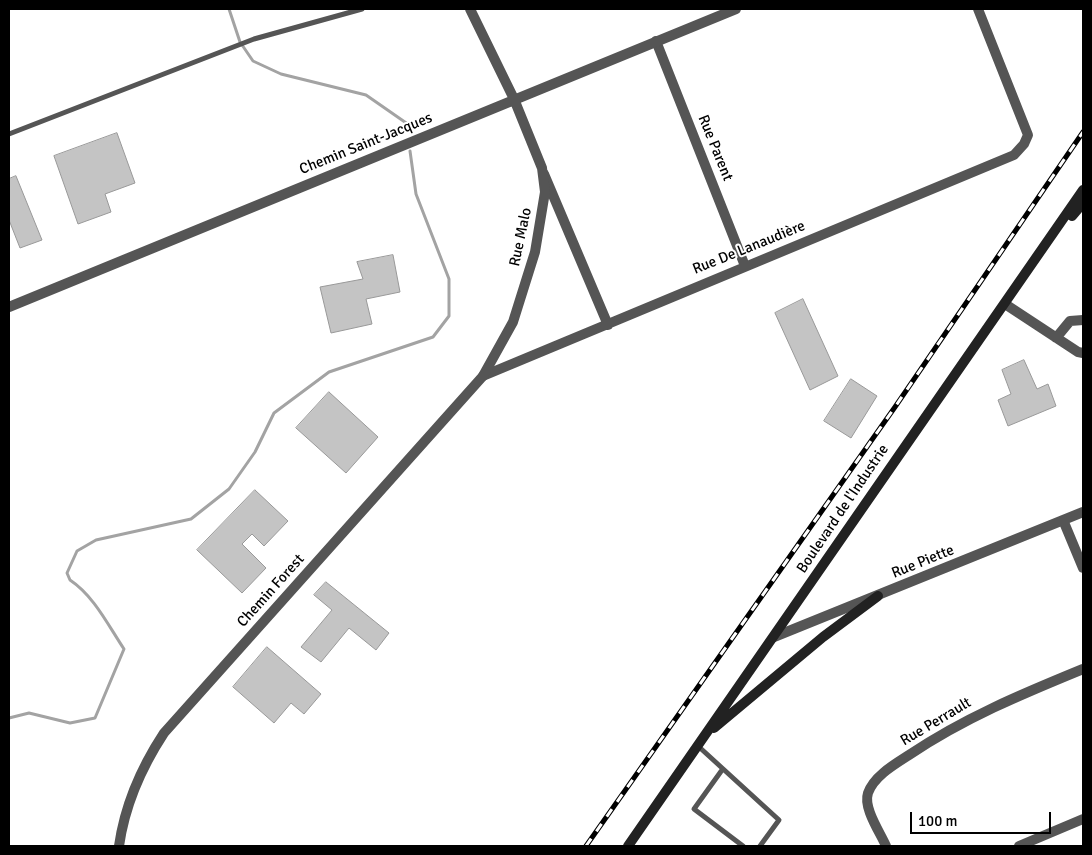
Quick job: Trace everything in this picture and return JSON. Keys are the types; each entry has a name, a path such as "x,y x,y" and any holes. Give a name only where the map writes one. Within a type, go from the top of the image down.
{"main road":[{"name":"Boulevard de l'Industrie","path":"628,846 1031,268 1083,190"},
{"path":"1031,268 1083,203"},
{"path":"706,735 763,690 823,637 878,596"}],"street":[{"name":"Rue Malo","path":"470,9 514,99 542,168 545,192 539,234 528,277 513,322 483,376"},
{"name":"Chemin Saint-Jacques","path":"9,307 736,9"},
{"name":"Rue De Lanaudière","path":"483,376 1014,155 1024,144 1028,135 978,9"},
{"name":"Rue Parent","path":"656,41 745,266"},
{"path":"542,168 608,325"},
{"path":"1005,304 1080,353"},
{"path":"1056,338 1070,321 1083,320"},
{"name":"Chemin Forest","path":"119,846 132,791 149,754 164,732 483,376"},
{"name":"Rue Piette","path":"774,637 1083,512"},
{"path":"1064,520 1083,568"},
{"name":"Rue Perrault","path":"886,846 867,803 868,794 879,778 893,765 964,720 1003,701 1083,669"},
{"path":"1019,846 1083,819"}],"lane":[{"path":"9,134 254,39 362,9"},
{"path":"698,746 722,770 779,820 760,846"},
{"path":"722,770 694,808 743,846"}],"building":[{"path":"117,133 135,183 105,194 111,212 78,224 54,156"},
{"path":"16,176 42,240 20,248 9,220 9,179"},
{"path":"393,255 400,292 366,299 372,324 331,333 320,287 363,279 357,262"},
{"path":"803,299 838,376 810,390 775,313"},
{"path":"1024,360 1037,389 1048,384 1056,406 1008,426 998,400 1011,394 1002,370"},
{"path":"851,379 877,396 851,438 824,421"},
{"path":"329,392 378,437 346,473 296,428"},
{"path":"255,490 288,521 264,546 252,534 242,544 266,568 242,593 197,550"},
{"path":"326,582 389,633 376,650 349,628 321,662 301,647 332,610 314,595"},
{"path":"267,647 321,694 304,714 291,703 274,723 233,687"}],"waterway":[{"path":"229,9 240,42 253,61 281,74 366,95 412,127 411,133"},
{"path":"9,718 29,713 70,723 95,718 124,649 86,594 70,580 67,573 77,551 96,540 191,519 229,489 255,452 274,413 329,372 433,337 449,316 449,279 416,194 410,151"}],"railway":[{"path":"586,846 895,407 1083,132"}]}
